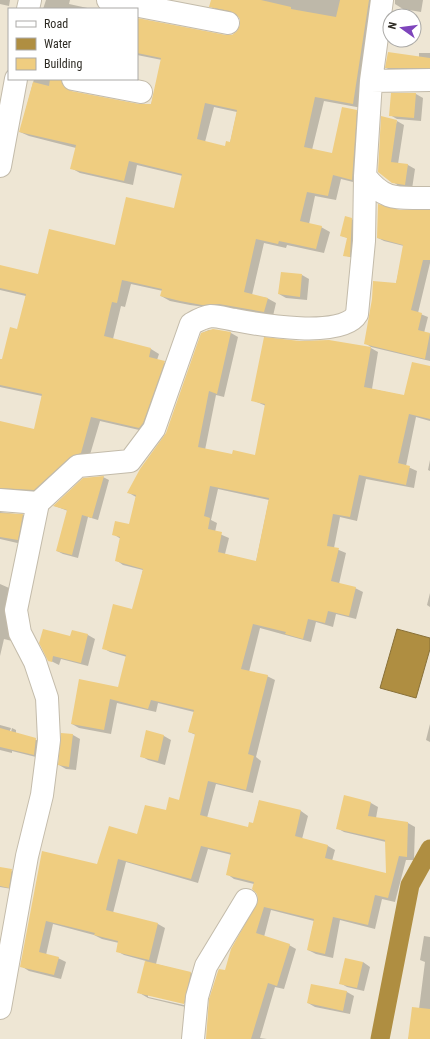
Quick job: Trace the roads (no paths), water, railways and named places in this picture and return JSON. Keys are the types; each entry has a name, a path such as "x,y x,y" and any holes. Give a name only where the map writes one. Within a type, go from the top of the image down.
{"street":[{"path":"108,0 228,23"},
{"path":"0,1008 25,863 42,795 49,740 47,698 35,662 20,632 16,610 38,503 78,466 130,461 154,430 191,324 199,319 212,316 281,326 327,329 345,325 352,321 357,314 364,241 365,176 371,81 382,0"},
{"path":"0,164 16,80"},
{"path":"78,80 141,92"},
{"path":"371,81 430,80"},
{"path":"365,176 375,188 388,197 430,198"},
{"path":"0,500 38,503"},
{"path":"193,1039 197,997 206,966 246,900"}],"water":[{"path":"397,629 430,638 430,649 416,698 380,688"}],"waterway":[{"path":"380,1039 410,885 430,849"}]}
